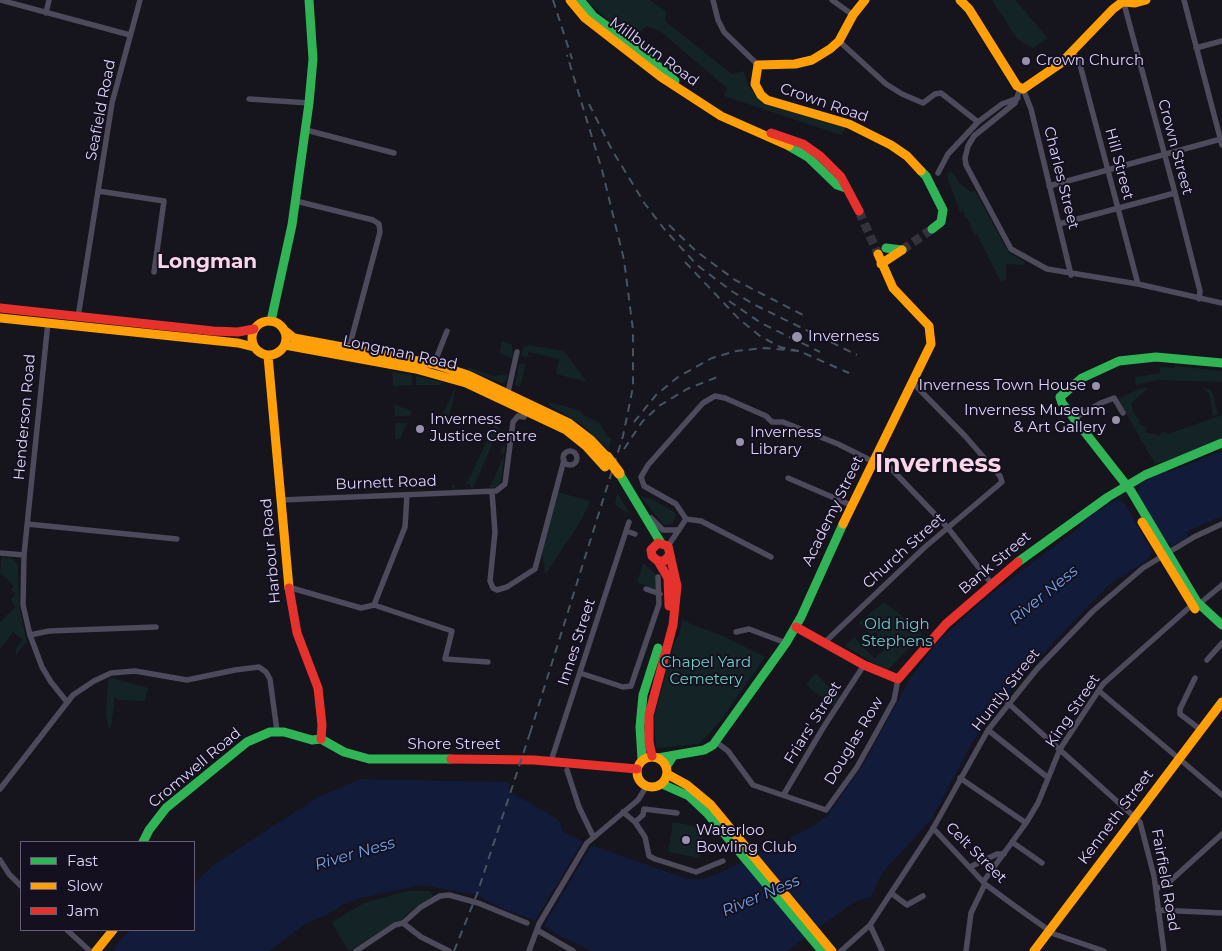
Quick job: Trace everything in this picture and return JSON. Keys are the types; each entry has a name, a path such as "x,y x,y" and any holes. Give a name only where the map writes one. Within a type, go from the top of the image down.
{"main road":[{"path":"271,321 296,201 306,130 313,60 309,0"},
{"name":"Millburn Road","path":"570,0 585,18 621,48 701,105 791,147 808,157 837,185 846,188 859,211"},
{"name":"Millburn Road","path":"580,0 594,16 633,44 701,105"},
{"path":"758,65 803,63 821,55 840,41 853,15 865,0"},
{"path":"960,0 969,9 1020,92 1050,71 1072,52 1113,9 1124,1 1135,3 1146,0"},
{"name":"Crown Road","path":"758,65 755,84 761,95 767,100 849,124 891,145 907,156 926,176 943,210 941,222 932,229"},
{"path":"882,255 902,250 882,255"},
{"name":"Academy Street","path":"716,742 796,628 832,545 853,506 931,344 932,334 929,326 893,288 882,255"},
{"path":"0,308 51,318 238,343 254,347"},
{"path":"0,318 78,317 220,332 238,332 254,329 261,323 271,321 284,330 285,345 278,353 268,356 258,352 254,347 252,338 254,329"},
{"name":"Longman Road","path":"284,330 294,338 434,364 468,375 551,412 577,428 606,462"},
{"name":"Longman Road","path":"285,345 416,369 466,383 566,430 606,462"},
{"name":"Harbour Road","path":"268,356 288,587 297,633 318,688 322,725 321,738"},
{"path":"1222,362 1156,357 1119,361 1101,368 1075,383 1062,394 1062,403 1127,491 1196,605 1222,631"},
{"name":"Bank Street","path":"898,679 946,624 991,583 1046,540 1127,491 1155,470 1222,443"},
{"path":"606,462 639,505 663,548 677,586 676,608 649,715 647,760 639,780 646,786 665,775 673,756"},
{"path":"617,478 647,534 663,548"},
{"path":"663,548 652,556 658,561 668,578 669,605 666,622 643,695 640,727 647,760 665,775 687,785 711,805 744,851 816,938 832,951"},
{"path":"1196,605 1222,625"},
{"path":"796,628 864,666 898,679"},
{"path":"787,642 800,637 822,641"},
{"name":"Kenneth Street","path":"1034,951 1222,702"},
{"name":"Shore Street","path":"277,731 292,733 312,740 321,738 344,752 369,759 647,760 704,750 716,742"},
{"name":"Cromwell Road","path":"144,841 154,821 174,801 247,742 260,735 277,731"},
{"path":"96,951 112,931"},
{"path":"816,938 822,951"}],"street":[{"path":"0,0 130,35"},
{"path":"46,13 49,0"},
{"name":"Seafield Road","path":"78,317 112,103 140,0"},
{"path":"713,0 718,20 724,32 758,65"},
{"path":"832,0 853,15"},
{"path":"1049,186 1165,154 1221,142 1184,0"},
{"name":"Crown Street","path":"1124,1 1200,291 1199,298"},
{"path":"840,41 886,84 916,102 923,103 935,94 941,94 978,122"},
{"path":"1196,48 1222,41"},
{"name":"Hill Street","path":"1072,52 1079,61 1138,284"},
{"path":"938,173 948,154 978,122 1020,92"},
{"path":"1020,92 1007,110 981,128 974,136 968,146 965,158 966,165 1009,246 1019,256 1046,269 1071,275 1138,284 1222,303"},
{"name":"Charles Street","path":"1020,92 1031,109 1071,275"},
{"path":"249,99 309,103"},
{"path":"306,130 394,153"},
{"path":"98,191 164,201 154,272"},
{"path":"1059,224 1175,193"},
{"path":"296,201 373,220 379,224 380,232 349,348"},
{"name":"Henderson Road","path":"51,318 27,524 23,605 30,635 51,682 67,702"},
{"name":"Longman Road","path":"434,364 446,331"},
{"path":"508,392 517,352"},
{"name":"Church Street","path":"822,641 1002,482 1000,476 912,382"},
{"path":"771,557 702,521 686,519 676,504 643,484 641,477 644,469 707,400 715,396 766,416 772,422 783,422 876,458 948,528 991,583"},
{"path":"1074,418 1114,398 1123,413"},
{"path":"524,417 518,416 513,422 504,484 500,489 492,492 495,532 490,581 492,588 497,590 507,587 535,569 564,464"},
{"path":"788,478 853,506"},
{"name":"Burnett Road","path":"281,500 492,492"},
{"path":"374,605 405,527 407,495"},
{"path":"639,505 663,530 679,530"},
{"path":"663,548 686,519"},
{"name":"Innes Street","path":"551,761 629,522"},
{"path":"27,524 177,539"},
{"name":"Huntly Street","path":"841,951 870,925 933,828 988,730 1037,669 1114,591 1163,553 1222,524"},
{"path":"626,531 634,534"},
{"path":"0,553 24,555"},
{"path":"580,673 623,687 631,686 659,604 658,577"},
{"name":"King Street","path":"966,951 971,913 984,883 1038,803 1060,749 1099,691 1106,681 1222,585"},
{"path":"288,587 361,608 374,605 452,631 445,659 488,662"},
{"path":"646,589 660,594"},
{"path":"30,635 48,631 156,626"},
{"path":"736,632 749,629 787,642"},
{"path":"1207,660 1222,643"},
{"name":"Friars' Street","path":"784,794 823,728 864,666"},
{"path":"0,789 67,702 80,690 101,677 120,672 144,672 182,680 248,667 259,667 266,672 270,679 277,731"},
{"path":"1196,678 1180,714 1201,730"},
{"name":"Douglas Row","path":"784,794 823,811 826,810 857,767 894,700 898,679"},
{"path":"1099,691 1222,795"},
{"path":"1008,703 1135,817"},
{"path":"988,730 1047,777"},
{"path":"716,742 728,751 753,785 768,792 784,794"},
{"path":"567,770 579,807 593,836"},
{"path":"960,778 1026,823"},
{"path":"529,951 538,927 587,843 638,800 646,786"},
{"path":"635,822 643,815 643,808 677,813"},
{"path":"623,812 635,822 645,837 649,856 655,859 696,872 724,861"},
{"name":"Fairfield Road","path":"1135,817 1143,827 1156,889 1164,951"},
{"name":"Celt Street","path":"933,828 984,883 1049,930 1059,936 1104,951"},
{"path":"1156,889 1168,883 1222,834"},
{"path":"1012,842 1042,863"},
{"path":"970,867 997,854 1004,854"},
{"path":"0,860 9,874 20,885"},
{"path":"891,893 907,905 922,896"},
{"path":"360,950 395,925 403,923 421,906 440,896 449,895 478,903 528,923"},
{"path":"1158,910 1222,913"},
{"path":"403,923 421,937 449,951"},
{"path":"870,925 882,951"},
{"path":"538,927 573,951"},
{"path":"68,931 90,951"},
{"path":"847,935 852,941"}],"green space":[{"path":"587,0 650,0 666,11 665,21 732,74 744,71 748,85 756,95 771,103 847,126 841,135 724,96 727,88 661,32 647,26 636,35 606,18"},
{"path":"992,0 1015,0 1048,38 1033,48 1017,39"},
{"path":"952,172 960,184 971,192 975,191 1009,253 1025,262 1024,265 1006,264 1006,280 1001,282 977,234 975,236 967,218 965,219 964,211 960,212 948,179 947,173"},
{"path":"502,341 512,345 513,359 500,353"},
{"path":"528,345 564,351 587,382 556,374 559,359 529,352 527,358 521,356 523,348"},
{"path":"526,363 520,387 515,385 519,364"},
{"path":"1176,366 1222,371 1222,382 1158,380 1136,385 1135,377 1160,373 1160,367 1173,368"},
{"path":"468,367 493,376 508,374 505,382 502,383 468,370"},
{"path":"392,372 412,375 412,385 393,386"},
{"path":"416,376 442,382 441,385 416,385"},
{"path":"1149,387 1131,404 1134,414 1139,419 1139,424 1147,428 1145,433 1158,436 1164,431 1168,434 1222,415 1222,440 1183,456 1155,464 1118,399 1139,389"},
{"path":"1202,388 1209,389 1213,393 1218,414 1213,416 1209,394"},
{"path":"456,389 449,416 443,414 454,390"},
{"path":"549,402 579,410 585,416 600,423 608,437 611,438 609,450 582,425 549,405"},
{"path":"394,404 412,411 409,416 395,416"},
{"path":"395,423 407,423 400,439 395,439"},
{"path":"495,424 499,429 473,488 471,488 470,484 455,485 455,489 452,489 451,485 465,484 468,481"},
{"path":"499,443 505,447 501,482 496,487 491,488 488,486 491,485 504,455 500,453 503,446"},
{"path":"557,492 591,501 578,526 545,575 542,552"},
{"path":"617,493 629,512 627,513 615,505"},
{"path":"640,496 652,499 674,512 676,516 672,524 664,525"},
{"path":"1,557 14,559 18,566 19,606 27,642 16,655 16,649 23,640 13,632 0,649 0,622 15,607 10,600 15,594 11,590 14,586 0,573"},
{"path":"643,563 657,575 657,591 637,582"},
{"name":"Old high Stephens","path":"884,602 919,629 922,634 887,671 845,646 854,637 874,658 884,650 885,646 875,640 878,634 876,632 871,635 859,623"},
{"name":"Chapel Yard Cemetery","path":"682,620 725,637 765,657 719,723 699,744 656,748 654,717"},
{"path":"815,673 840,697 833,706 806,685"},
{"path":"112,678 148,688 145,701 118,700 115,697 111,728 108,727 106,713 108,679"},
{"name":"Waterloo Bowling Club","path":"673,822 704,828 699,858 668,852"},
{"path":"407,891 430,891 433,896 407,914 402,920 395,922 349,951 331,922 364,903"}],"water":[{"name":"River Ness","path":"1222,451 1222,516 1186,532 1188,537 1109,585 1050,646 1005,698 973,741 931,820 882,873 871,897 854,902 787,951 592,951 556,934 539,922 503,909 477,895 422,885 357,899 342,905 327,915 308,922 269,951 113,951 120,940 130,931 195,931 195,883 212,866 318,797 360,779 509,782 509,791 559,820 563,832 591,845 688,879 703,879 724,871 813,826 828,815 864,763 910,678 938,641 988,596 1080,527 1081,522 1142,483 1167,469 1169,472"}],"pier":[{"path":"1140,485 1138,495 1165,542 1173,544 1149,559 1152,551 1125,504 1121,500 1116,501"},
{"path":"585,838 595,843 589,849 544,926 535,921"}],"tunnel":[{"path":"859,211 878,254"},
{"path":"902,250 932,229"}],"railway":[{"path":"553,0 572,59"},
{"path":"530,733 623,436 633,387 633,330 624,260 602,170 567,55"},
{"path":"589,104 612,150 645,204 665,230 697,265 733,292 757,306 857,355"},
{"path":"669,225 696,251 735,280 807,317"},
{"path":"685,262 739,319 760,336 780,347 799,351"},
{"path":"729,301 761,323 820,352"},
{"path":"634,422 656,395 678,377 712,358 736,351 765,348 799,351 849,373"},
{"path":"624,449 642,422 659,406 687,389 720,376"},
{"path":"454,951 477,894 532,727"}],"traffic: fast":[{"path":"271,321 292,225 309,103 313,59 309,0"},
{"path":"580,0 594,17 633,45 675,81"},
{"path":"789,146 808,157 837,185 846,188"},
{"path":"921,171 926,176 943,210 941,222 932,229"},
{"path":"886,248 902,250"},
{"path":"1222,363 1156,357 1119,361 1082,378 1060,397 1062,403 1131,491 1197,602 1222,625"},
{"path":"1018,562 1108,497 1145,475 1222,443"},
{"path":"619,473 661,543"},
{"path":"658,758 704,750 713,745 786,643 801,617 843,524"},
{"path":"642,759 640,727 643,695 658,648"},
{"path":"144,841 149,830 166,808 247,742 270,732 284,732 312,740 321,739 344,752 369,759 451,759"},
{"path":"666,767 673,756"},
{"path":"662,784 689,796 708,814 822,951"}],"traffic: slow":[{"path":"570,0 585,18 661,77 721,116 789,146"},
{"path":"865,0 853,15 839,41 830,49 812,60 795,64 758,65 755,84 761,95 767,100 849,124 891,145 907,156 921,171"},
{"path":"960,0 969,9 1017,86 1023,89 1061,63 1113,9 1125,0"},
{"path":"1124,2 1135,3 1146,0"},
{"path":"881,264 902,250"},
{"path":"843,524 931,344 929,326 893,288 878,254"},
{"path":"0,318 238,343 254,347"},
{"path":"269,321 276,322 281,326 285,331 286,338 285,345 281,350 276,354 269,355 262,354 257,350 253,345 252,338 253,331 257,326 262,322 269,321"},
{"path":"284,330 294,338 434,364 468,375 569,423 591,440 607,457"},
{"path":"285,345 416,369 466,383 566,430 586,446 605,467"},
{"path":"268,356 289,588"},
{"path":"607,457 619,473"},
{"path":"1142,522 1195,609"},
{"path":"1034,951 1222,702"},
{"path":"652,757 663,761 667,772 663,783 652,787 641,783 637,772 641,761 652,757"},
{"path":"667,774 687,785 711,805 832,951"},
{"path":"96,951 112,931"}],"traffic: jam":[{"path":"771,133 803,144 820,156 841,177 859,211"},
{"path":"0,308 213,331 238,332 254,329"},
{"path":"652,756 649,742 649,715 673,625 677,586 668,546 658,543 651,550 652,556 658,561 664,561 670,555"},
{"path":"658,561 668,578 669,606"},
{"path":"796,627 864,665 898,679 946,624 1018,562"},
{"path":"289,588 297,633 318,688 322,725 321,739"},
{"path":"451,759 534,760 637,769"}],"place":[{"name":"Crown Church","path":"1026,61"},
{"name":"Inverness","path":"797,337"},
{"name":"Inverness Town House","path":"1096,386"},
{"name":"Inverness Museum & Art Gallery","path":"1116,420"},
{"name":"Inverness Justice Centre","path":"420,429"},
{"name":"Inverness Library","path":"740,442"},
{"name":"Waterloo Bowling Club","path":"686,840"}],"district":[{"name":"Longman","path":"207,262"},
{"name":"Inverness","path":"938,465"}]}
